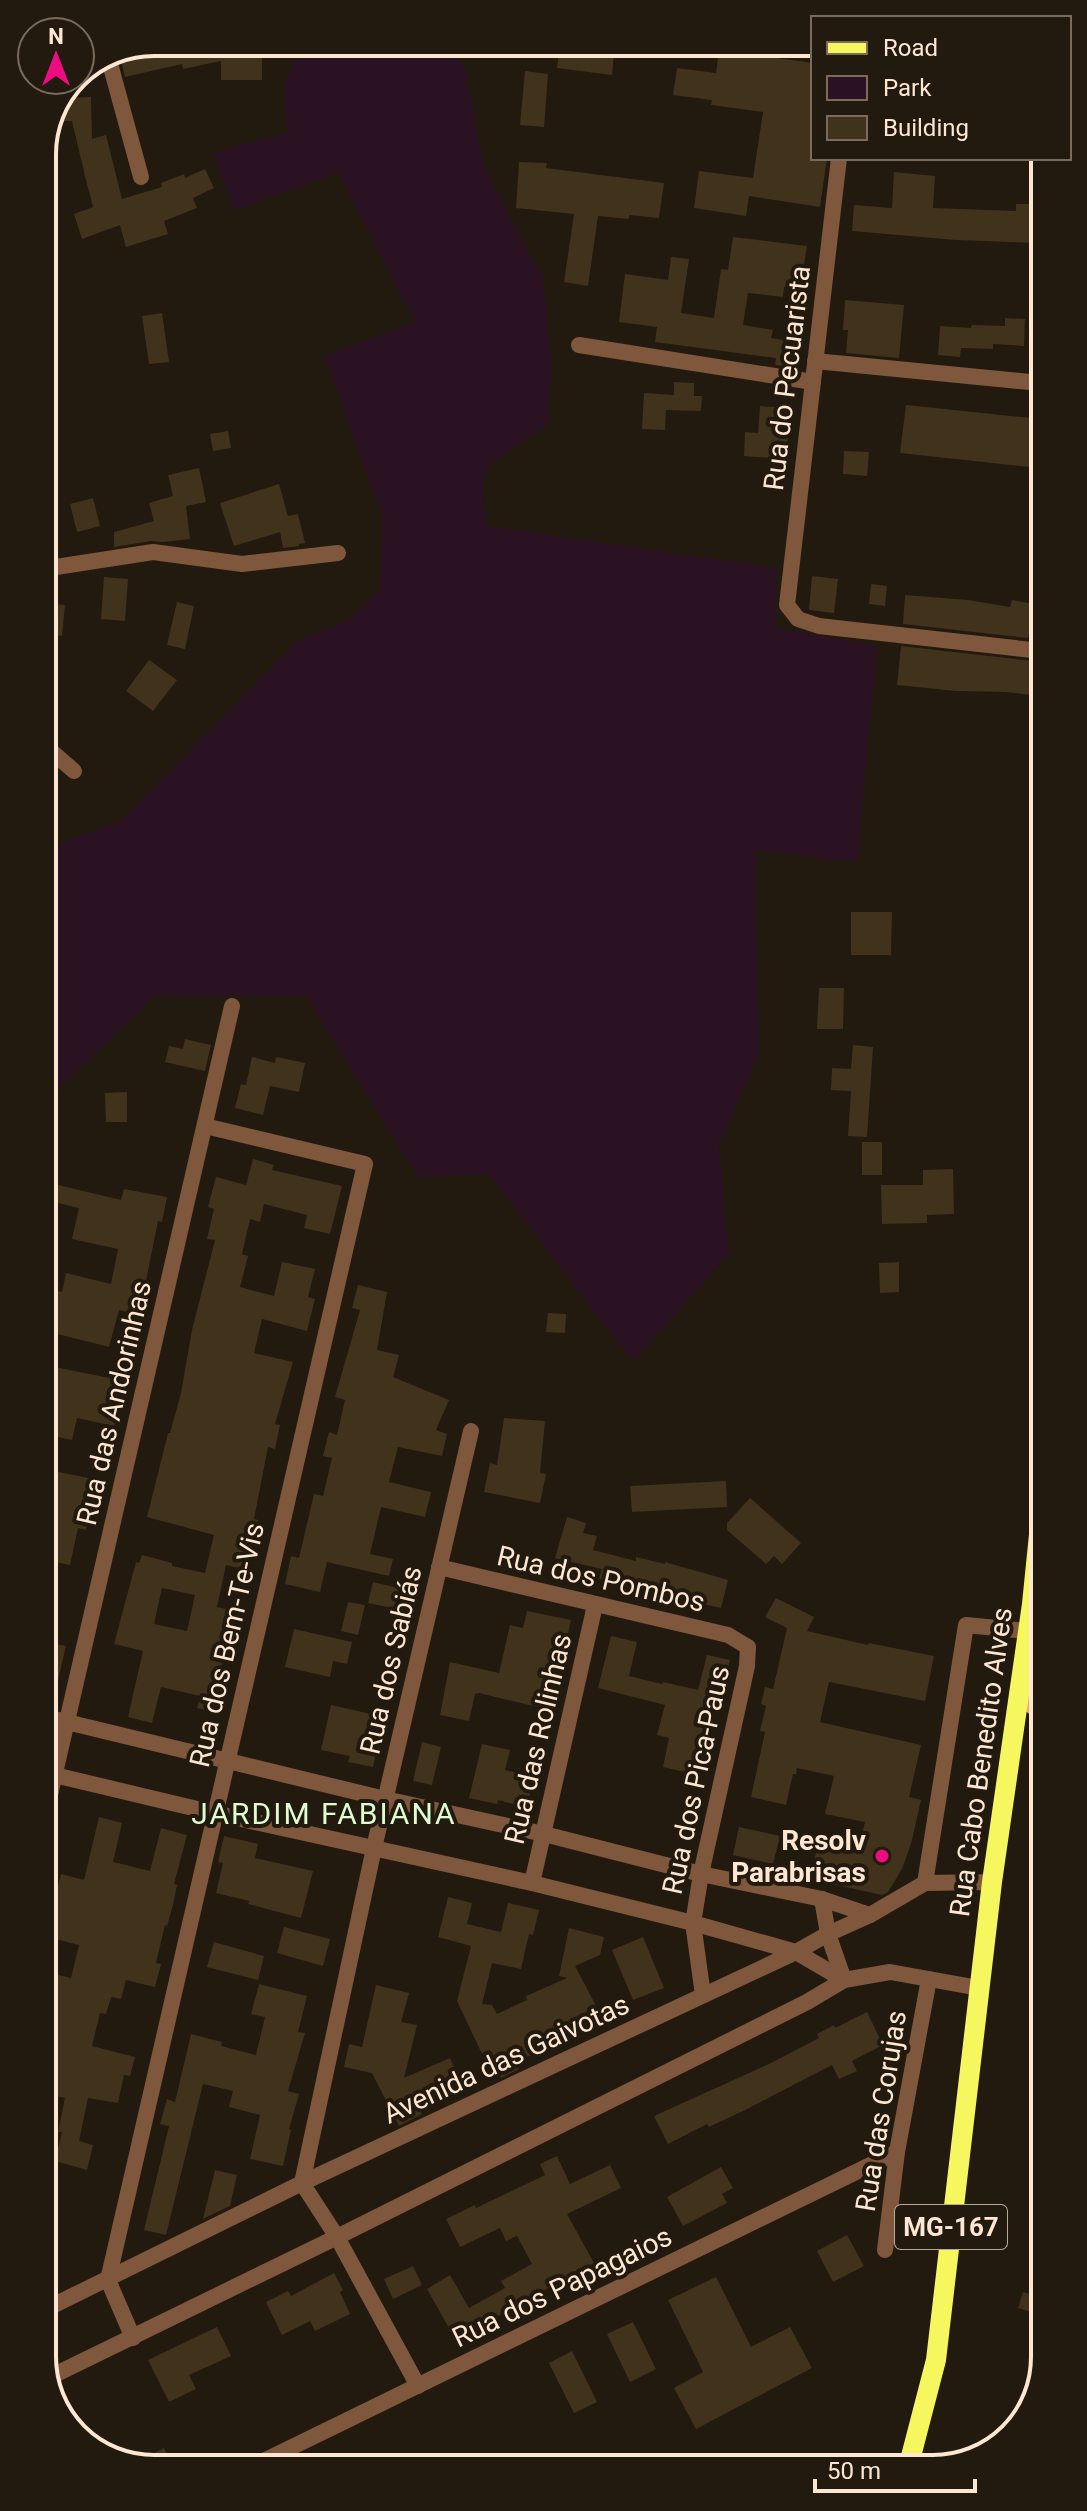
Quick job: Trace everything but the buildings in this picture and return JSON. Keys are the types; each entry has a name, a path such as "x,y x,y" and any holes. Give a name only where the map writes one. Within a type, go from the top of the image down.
{"main road":[{"name":"Rua Cabo Benedito Alves","path":"979,1988 1031,1597"},
{"name":"MG-167","path":"911,2455 936,2360 979,1988"}],"street":[{"path":"111,66 141,177"},
{"name":"Rua do Pecuarista","path":"839,160 787,605 798,619 819,626 1031,650"},
{"path":"579,345 813,382"},
{"path":"815,361 1031,382"},
{"path":"56,567 153,552 242,564 338,553"},
{"path":"56,755 74,771"},
{"name":"Rua das Andorinhas","path":"56,1758 67,1722 232,1006"},
{"name":"Rua dos Bem-Te-Vis","path":"108,2280 365,1164 205,1126"},
{"name":"Rua dos Sabiás","path":"302,2183 385,1799 471,1431"},
{"name":"Rua dos Pombos","path":"439,1567 728,1635 748,1647"},
{"name":"Rua das Rolinhas","path":"532,1883 595,1605"},
{"path":"925,1883 966,1625 1027,1631"},
{"name":"Rua dos Pica-Paus","path":"703,1995 693,1923 747,1666 748,1647"},
{"path":"1017,1695 1031,1705"},
{"path":"56,1719 701,1874 822,1899 870,1915"},
{"path":"56,1775 532,1883 693,1923 796,1952 844,1980"},
{"name":"Avenida das Gaivotas","path":"56,2304 302,2183 796,1952 925,1883 992,1882"},
{"path":"822,1899 828,1934 844,1980"},
{"path":"58,2373 807,2002 844,1980 890,1972 979,1988"},
{"name":"Rua das Corujas","path":"885,2250 897,2152 929,1979"},
{"name":"Rua dos Papagaios","path":"276,2455 897,2152"},
{"path":"302,2183 337,2237 418,2386"},
{"path":"108,2280 133,2338"}],"green space":[{"path":"295,56 456,56 465,69 483,165 543,280 552,366 548,424 490,465 483,481 487,526 777,568 774,627 877,646 857,862 756,850 759,1053 719,1144 729,1253 633,1362 489,1174 418,1177 306,996 155,995 56,1091 56,845 119,822 297,642 350,620 380,589 383,518 324,356 415,322 338,173 234,210 213,153 287,133 284,90"}],"place":[{"name":"Resolv Parabrisas","path":"882,1856"}],"district":[{"name":"JARDIM FABIANA","path":"324,1813"}]}
